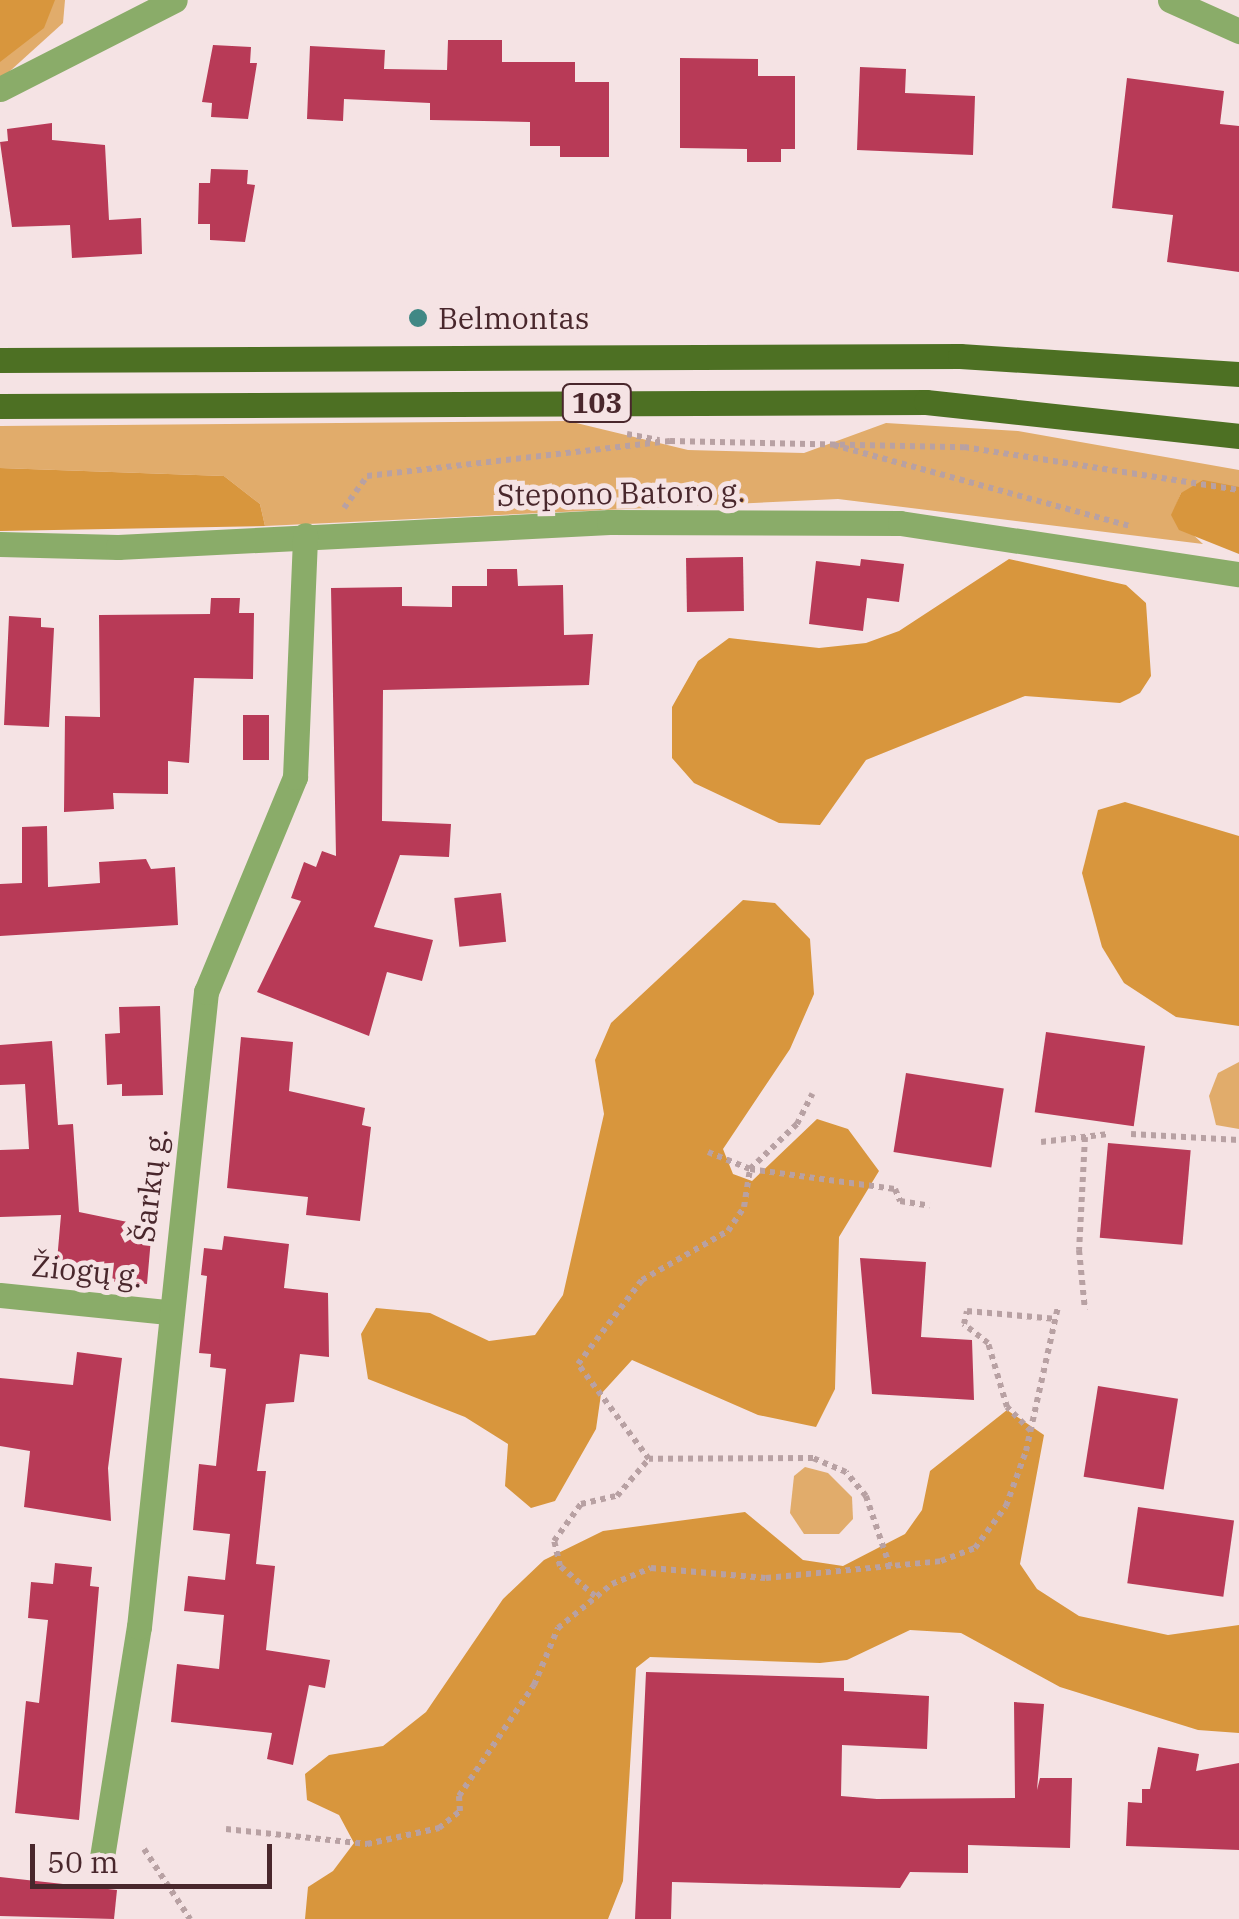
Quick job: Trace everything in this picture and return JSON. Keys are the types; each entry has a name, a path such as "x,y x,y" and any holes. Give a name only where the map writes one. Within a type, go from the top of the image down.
{"main road":[{"name":"103","path":"0,360 960,356 1239,374"},
{"name":"103","path":"0,406 926,402 1192,430 1239,440"}],"street":[{"path":"0,89 175,0"},
{"path":"1170,0 1239,31"},
{"name":"Stepono Batoro g.","path":"0,544 118,547 609,522 900,523 1239,574"},
{"name":"Šarkų g.","path":"102,1857 139,1627 168,1312 206,992 295,778 305,536"},
{"name":"Žiogų g.","path":"0,1295 168,1312"}],"path":[{"path":"334,534 352,486 367,476 670,442 824,442 964,448 1239,490"},
{"path":"824,442 1136,528"},
{"path":"648,1460 578,1364 642,1280 728,1231 744,1207 750,1168 797,1124 812,1094"},
{"path":"1041,1142 1108,1134"},
{"path":"1131,1134 1239,1140"},
{"path":"1085,1138 1079,1250 1086,1310"},
{"path":"708,1152 750,1168 895,1190 900,1201 930,1206"},
{"path":"226,1829 367,1844 439,1828 460,1811 458,1796 534,1685 558,1628 595,1596 651,1568 766,1578 890,1567 975,1548 1006,1506 1032,1432 1058,1306"},
{"path":"1032,1432 1007,1408 988,1343 964,1324 967,1310 1057,1319"},
{"path":"595,1596 560,1566 554,1541 581,1504 617,1496 648,1460 813,1458 846,1472 866,1496 890,1567"},
{"path":"144,1849 190,1919"}],"shaded area":[{"path":"0,0 65,0 63,23 0,80"},
{"path":"0,0 55,0 44,28 0,62"},
{"path":"568,421 688,450 804,453 886,423 1018,431 1239,470 1239,487 1181,493 1172,515 1203,544 838,499 265,526 260,504 224,476 0,468 0,426"},
{"path":"0,468 224,476 260,504 265,526 0,531"},
{"path":"1203,480 1239,487 1239,554 1179,530 1171,515 1181,493"},
{"path":"1009,559 1126,585 1146,603 1151,676 1140,693 1120,703 1025,696 866,760 820,825 779,823 694,783 672,758 672,707 698,661 729,638 819,648 866,643 899,631"},
{"path":"1125,802 1239,836 1239,1026 1176,1017 1124,983 1102,947 1082,873 1098,810"},
{"path":"743,900 775,903 810,939 814,994 790,1049 723,1149 733,1174 752,1181 817,1119 848,1129 879,1171 839,1237 835,1389 816,1427 758,1415 632,1360 601,1394 596,1429 555,1501 531,1508 505,1486 508,1444 465,1417 368,1379 361,1334 376,1308 430,1313 489,1341 535,1335 563,1295 604,1114 595,1060 611,1023"},
{"path":"1239,1062 1239,1129 1216,1125 1209,1096 1218,1073"},
{"path":"1007,1410 1044,1435 1020,1564 1037,1589 1079,1616 1168,1635 1239,1625 1239,1733 1198,1730 1060,1687 961,1633 910,1630 847,1660 820,1663 650,1657 636,1668 623,1881 608,1919 305,1919 308,1887 333,1871 354,1843 339,1815 307,1800 305,1774 329,1755 383,1746 426,1712 503,1599 544,1560 603,1531 745,1512 803,1560 843,1566 905,1534 922,1510 930,1471"},
{"path":"805,1467 828,1473 852,1497 853,1519 839,1534 804,1534 790,1513 794,1476"}],"building":[{"path":"448,40 502,40 502,62 575,62 575,82 609,82 609,157 560,157 560,146 530,146 530,122 430,120 430,103 344,99 343,121 307,119 310,46 385,50 384,69 447,70"},
{"path":"213,45 251,47 250,63 257,63 248,119 211,117 212,103 202,102"},
{"path":"680,58 758,59 758,76 795,76 795,149 781,149 781,162 747,162 747,149 680,148"},
{"path":"860,67 906,69 905,93 975,96 973,155 857,150"},
{"path":"1127,78 1224,91 1220,124 1239,126 1239,272 1167,262 1173,215 1112,208"},
{"path":"52,123 52,140 105,145 109,220 141,218 142,254 72,258 70,225 12,227 0,142 8,141 7,129"},
{"path":"211,169 248,170 247,184 255,185 245,242 210,240 210,224 198,224 199,183 210,183"},
{"path":"743,557 744,611 687,612 686,558"},
{"path":"861,559 904,564 899,602 867,598 863,631 809,624 816,561 860,566"},
{"path":"487,569 517,569 518,586 563,585 564,635 593,634 589,685 383,690 382,821 451,824 449,857 400,855 374,927 433,940 422,981 387,972 369,1036 257,992 301,901 291,898 304,862 316,867 322,851 336,856 331,588 402,587 402,606 452,607 452,586 487,586"},
{"path":"211,598 240,598 239,613 254,613 253,679 194,678 189,763 168,761 168,794 113,793 114,809 64,812 65,716 100,717 99,615 210,614"},
{"path":"9,616 41,618 41,627 54,628 49,727 4,725"},
{"path":"243,715 269,715 269,760 243,760"},
{"path":"47,826 48,887 100,883 99,862 146,859 151,869 175,867 178,925 0,936 0,884 22,883 22,827"},
{"path":"501,893 506,942 459,947 454,898"},
{"path":"160,1006 163,1095 122,1096 122,1084 107,1085 105,1034 120,1033 119,1007"},
{"path":"1046,1032 1145,1046 1134,1126 1035,1112"},
{"path":"241,1037 293,1042 289,1091 365,1108 362,1125 371,1127 360,1221 306,1215 308,1197 227,1188"},
{"path":"52,1041 58,1125 73,1124 79,1212 152,1227 147,1284 105,1281 106,1266 57,1261 61,1215 0,1217 0,1150 29,1149 25,1084 0,1085 0,1045"},
{"path":"906,1073 1004,1088 991,1168 893,1152"},
{"path":"1108,1143 1191,1150 1182,1245 1100,1238"},
{"path":"224,1236 289,1244 284,1288 328,1293 329,1357 300,1354 294,1402 266,1404 257,1471 266,1471 256,1564 275,1566 266,1650 330,1660 325,1688 309,1685 293,1765 267,1759 272,1733 171,1722 177,1664 219,1669 224,1615 184,1611 188,1576 225,1580 230,1534 193,1530 199,1464 216,1466 226,1369 210,1367 211,1354 199,1353 207,1276 201,1275 204,1248 222,1250"},
{"path":"860,1258 926,1262 921,1337 972,1340 974,1400 872,1394"},
{"path":"77,1352 122,1358 108,1468 111,1521 24,1507 30,1451 0,1446 0,1378 73,1385"},
{"path":"1098,1386 1178,1399 1164,1490 1084,1477"},
{"path":"1138,1507 1234,1520 1223,1597 1127,1583"},
{"path":"55,1563 92,1567 90,1586 99,1587 79,1820 15,1813 26,1701 39,1703 48,1620 28,1618 31,1582 53,1584"},
{"path":"646,1672 844,1678 844,1691 929,1696 927,1749 842,1745 841,1796 877,1799 1015,1798 1014,1702 1044,1704 1037,1790 1040,1778 1072,1778 1070,1848 968,1845 968,1873 910,1872 900,1888 672,1882 671,1919 635,1919"},
{"path":"1158,1747 1199,1754 1196,1771 1239,1763 1239,1850 1126,1846 1128,1802 1142,1803 1142,1789 1150,1789"},
{"path":"0,1877 117,1890 114,1919 0,1916"}],"place":[{"name":"Belmontas","path":"418,318"}]}
